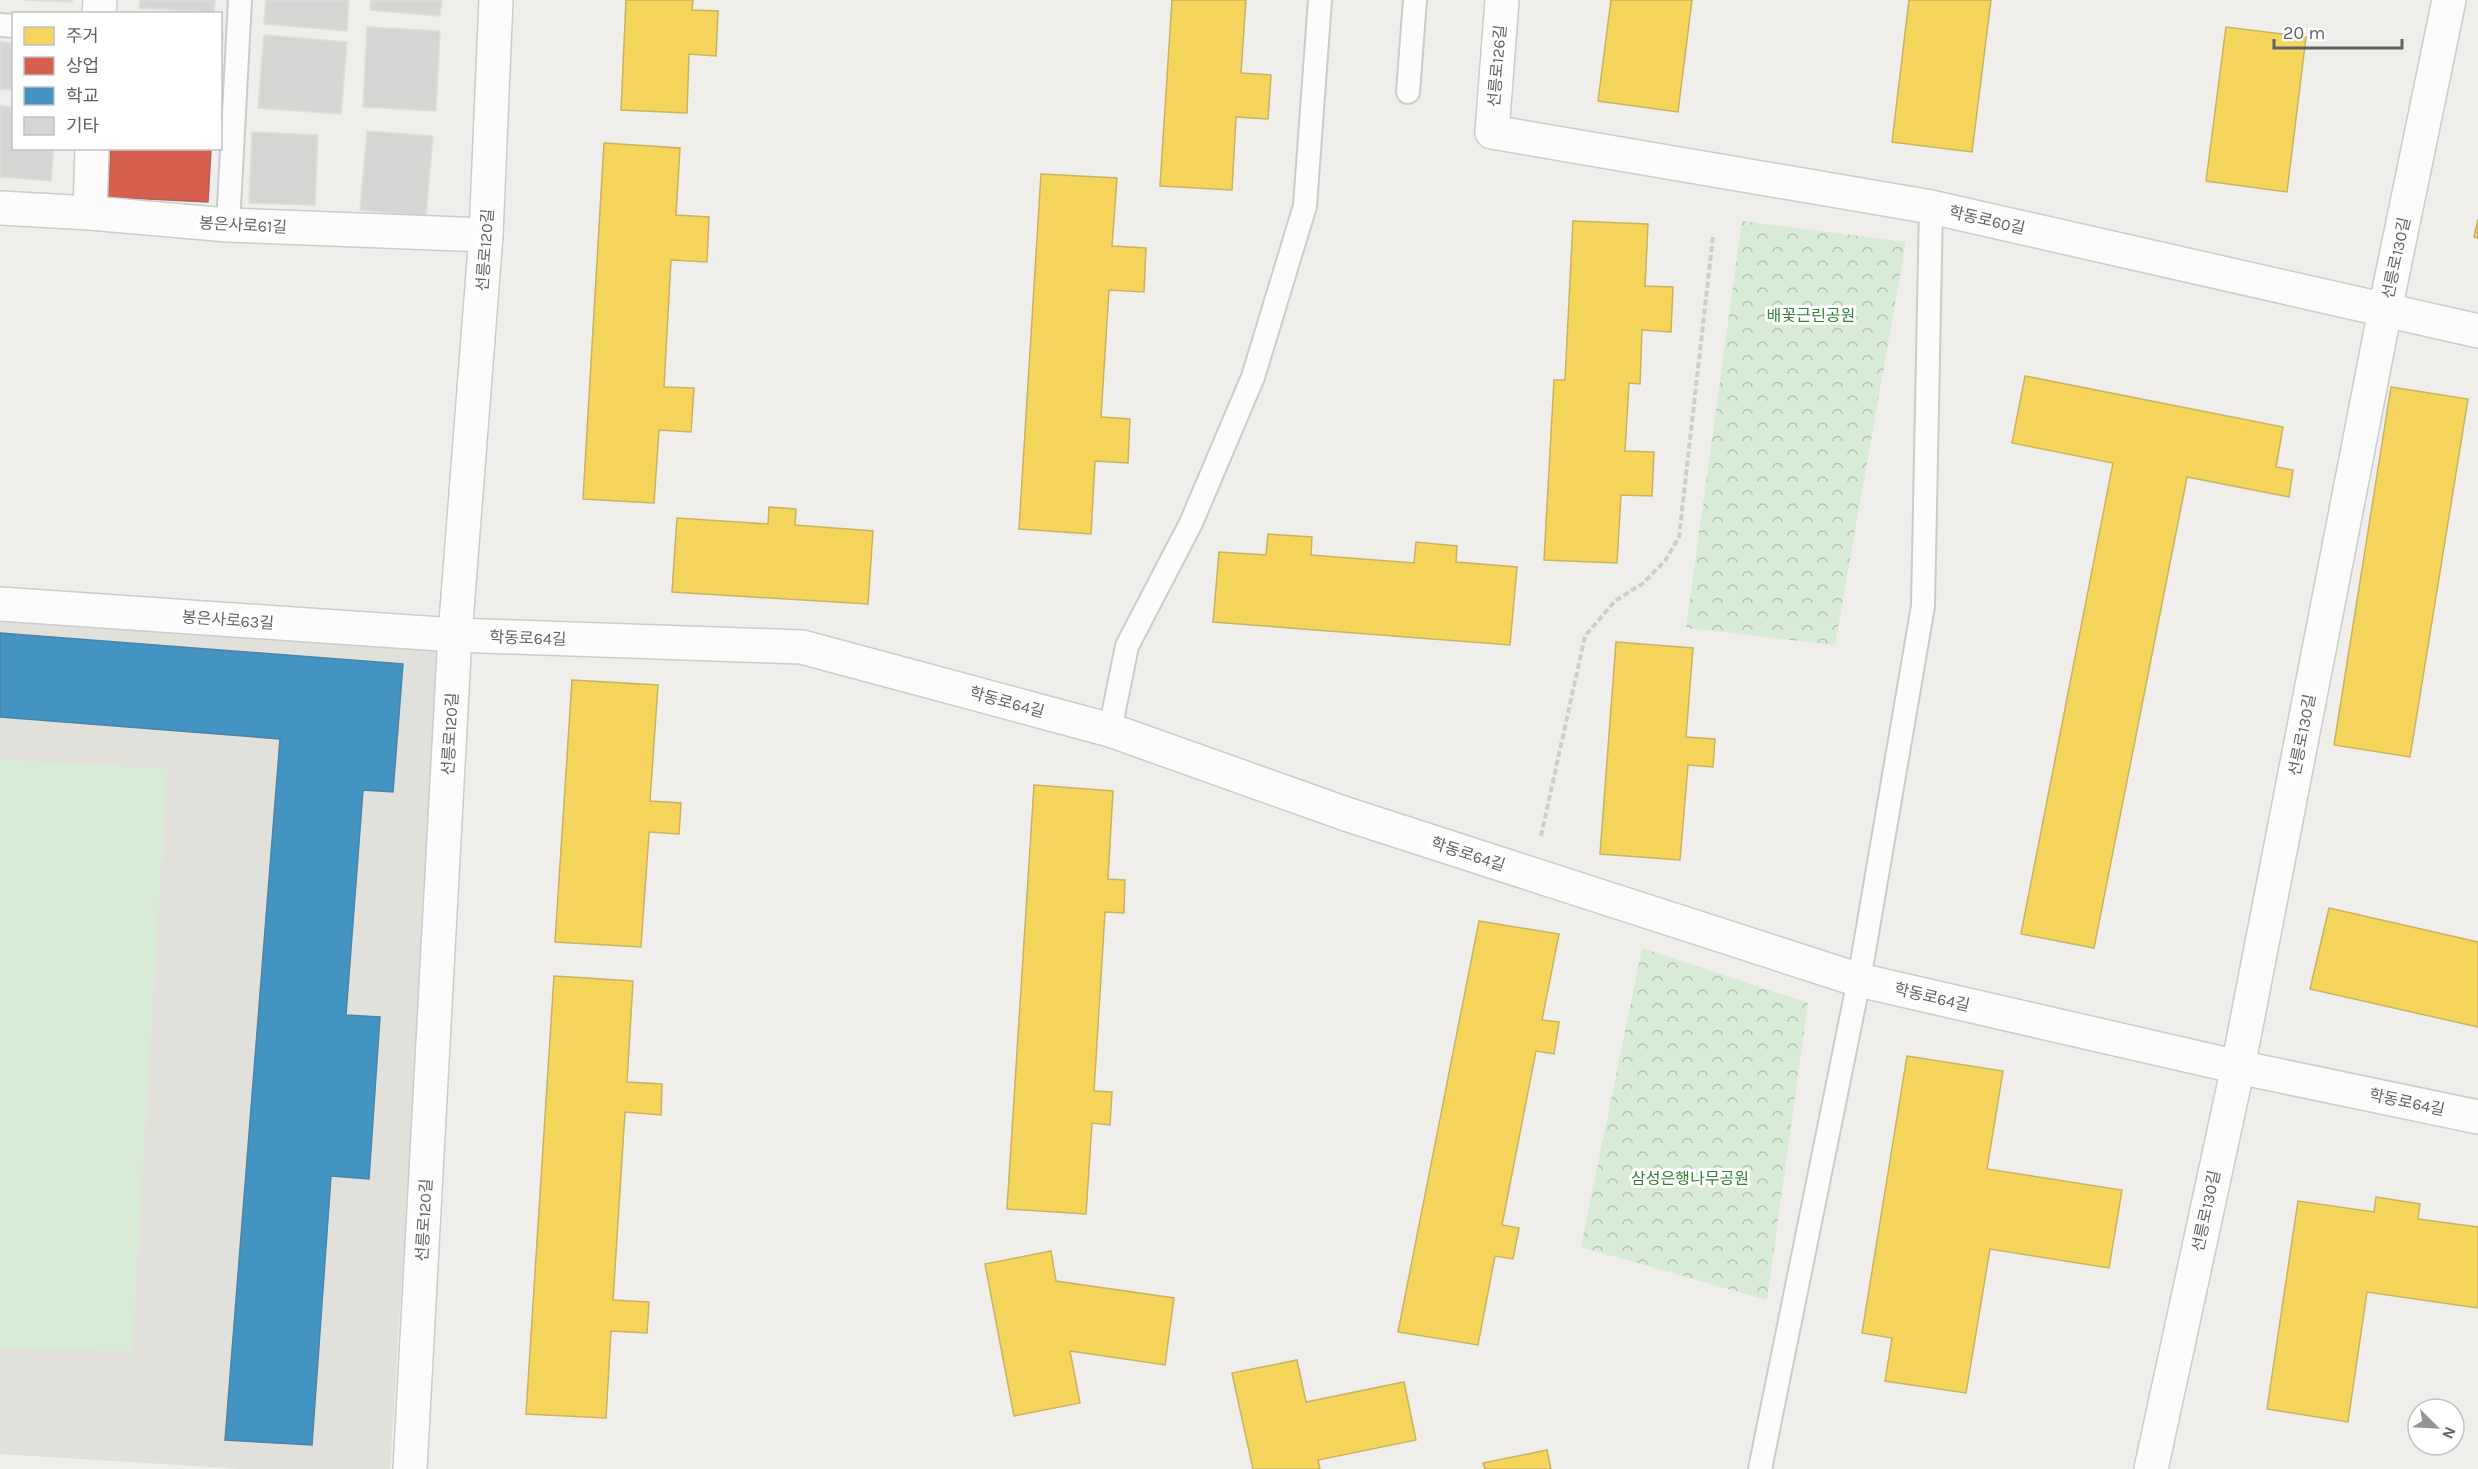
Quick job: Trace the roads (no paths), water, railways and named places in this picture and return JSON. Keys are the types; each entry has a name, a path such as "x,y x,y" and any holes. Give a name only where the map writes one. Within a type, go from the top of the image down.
{"street":[{"name":"선릉로120길","path":"410,1469 455,635 486,235 496,0"},
{"name":"선릉로126길","path":"1492,132 1502,0"},
{"name":"선릉로130길","path":"2151,1469 2238,1067 2385,310 2449,0"},
{"name":"학동로60길","path":"1492,132 1931,207 2478,331"},
{"path":"90,213 92,150"},
{"name":"봉은사로61길","path":"0,208 228,225 486,235"},
{"name":"봉은사로63길","path":"0,604 455,635"},
{"name":"학동로64길","path":"455,635 802,647 1110,730 1346,814 1859,980 2238,1067 2478,1117"}],"lane":[{"path":"228,225 240,0"},
{"path":"1110,730 1126,646 1191,523 1253,377 1305,206 1320,0"},
{"path":"1408,92 1415,0"},
{"path":"1760,1469 1859,980 1923,606 1931,207"}],"park label":[{"name":"배꽃근린공원","path":"1811,315"},
{"name":"삼성은행나무공원","path":"1690,1178"}]}
